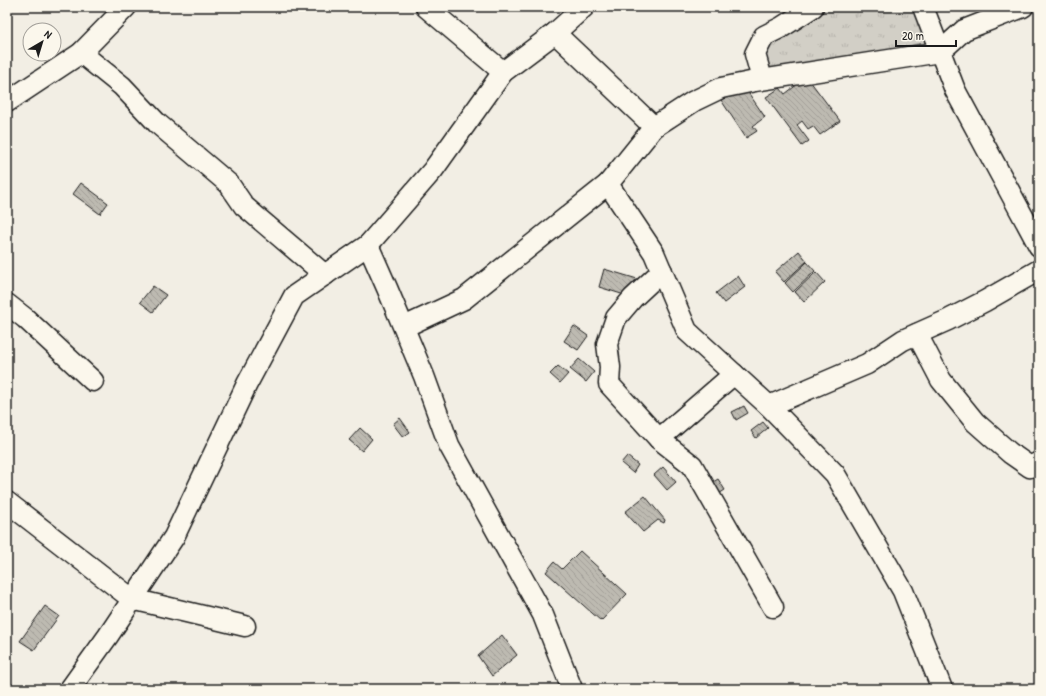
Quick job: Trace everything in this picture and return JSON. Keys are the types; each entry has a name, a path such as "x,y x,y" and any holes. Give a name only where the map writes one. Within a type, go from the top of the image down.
{"street":[{"path":"7,102 81,53 126,7"},
{"path":"426,7 503,72"},
{"path":"70,689 174,537 247,384 294,296 368,245 433,170 503,72 555,33 584,7"},
{"path":"762,80 755,54 764,36 782,27 813,7"},
{"path":"923,7 955,90 1039,246"},
{"path":"404,328 464,299 608,184 654,127 694,102 721,88 762,80 940,52 964,30 1023,7"},
{"path":"555,33 654,127"},
{"path":"81,53 122,86 157,124 229,184 244,206 325,275"},
{"path":"608,184 654,253 687,331 769,406 835,474 903,590 942,689"},
{"path":"368,245 424,376 449,444 543,614 572,689"},
{"path":"769,406 867,364 903,340 948,320 985,301 1039,270"},
{"path":"662,271 633,298 616,318 607,344 610,367 610,384 659,439 692,465 773,607"},
{"path":"7,304 25,318 93,381"},
{"path":"917,334 941,380 975,422 1010,454 1030,467 1039,462"},
{"path":"659,439 734,374"},
{"path":"7,502 132,599 245,626"}],"green space":[{"path":"820,7 917,7 934,47 767,75 760,55 771,38"}],"building":[{"path":"807,77 840,121 820,135 813,126 808,129 802,121 797,125 809,141 802,146 766,97 780,88 785,94"},
{"path":"743,85 765,117 753,126 757,131 746,138 721,100"},
{"path":"81,183 108,203 100,214 73,194"},
{"path":"799,251 807,261 784,282 775,272"},
{"path":"807,262 815,271 793,292 785,283"},
{"path":"604,269 644,281 631,297 599,287"},
{"path":"816,272 825,282 804,302 795,292"},
{"path":"738,276 745,287 724,303 716,293"},
{"path":"153,286 166,295 153,312 140,302"},
{"path":"574,326 588,336 578,350 564,341"},
{"path":"579,359 594,372 586,382 570,369"},
{"path":"558,366 568,374 560,383 550,374"},
{"path":"744,406 748,413 736,420 732,412"},
{"path":"400,418 410,432 403,437 393,424"},
{"path":"763,422 768,428 756,438 751,431"},
{"path":"360,428 372,439 362,451 349,440"},
{"path":"627,456 638,465 633,473 621,463"},
{"path":"663,467 676,482 667,490 654,475"},
{"path":"718,479 725,490 714,497 707,486"},
{"path":"645,496 665,520 664,523 658,520 643,532 625,512"},
{"path":"580,551 627,594 601,621 546,572 554,562 562,569"},
{"path":"45,606 59,616 34,650 20,641"},
{"path":"502,635 517,655 492,676 478,656"}]}
